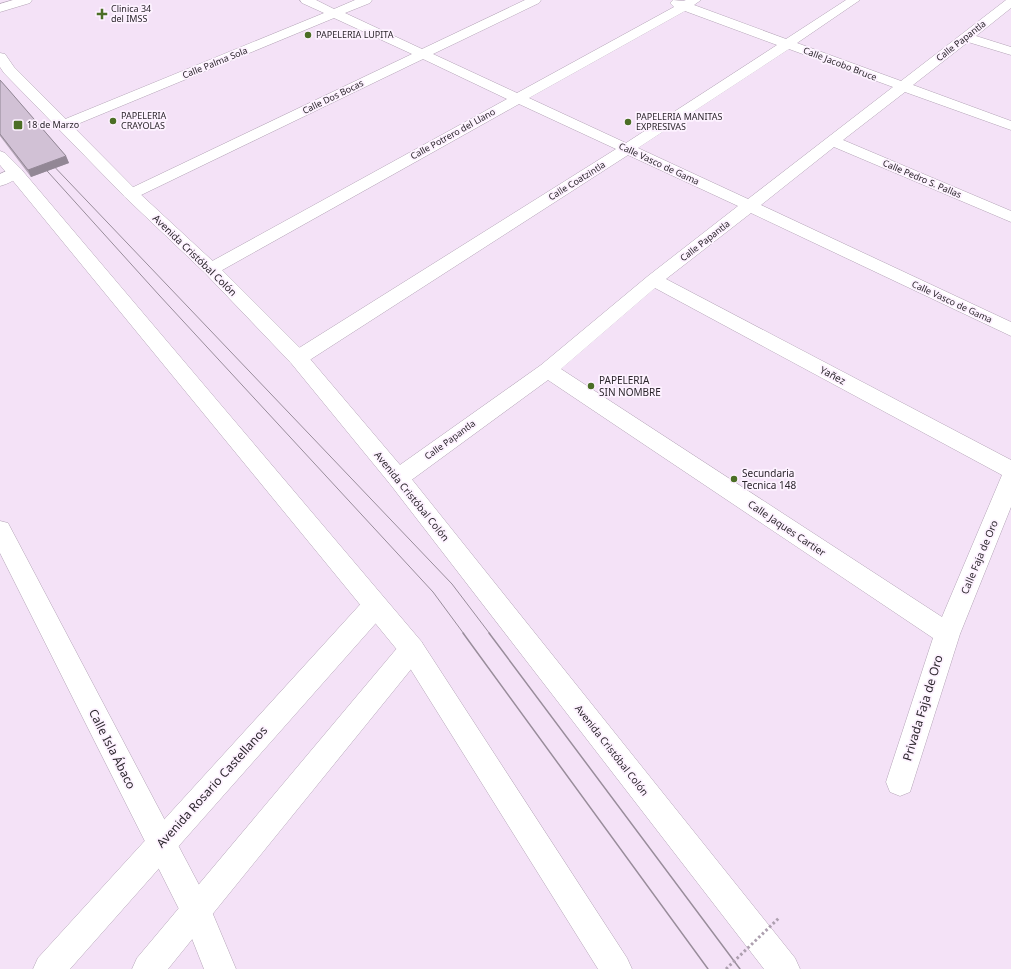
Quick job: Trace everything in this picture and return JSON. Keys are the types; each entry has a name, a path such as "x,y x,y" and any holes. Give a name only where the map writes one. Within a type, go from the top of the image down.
{"street":[{"path":"0,8 26,0"},
{"name":"Calle Vasco de Gama","path":"306,0 750,206 1011,330"},
{"name":"Calle Palma Sola","path":"63,125 366,0"},
{"name":"Calle Dos Bocas","path":"131,194 535,0"},
{"name":"Calle Jacobo Bruce","path":"669,0 690,3 786,44 1011,126"},
{"name":"Calle Coatzintla","path":"298,358 627,149 854,0"},
{"name":"Calle Papantla","path":"398,478 548,370 654,280 834,142 1011,2"},
{"name":"Calle Potrero del Llano","path":"211,269 690,3"},
{"path":"967,36 1011,51"},
{"name":"Avenida Cristóbal Colón","path":"0,57 9,70 131,194 211,269 298,358 398,478 784,969"},
{"name":"Calle Pedro S. Pallas","path":"834,142 1011,217"},
{"path":"5,170 412,648 616,969"},
{"name":"Yañez","path":"654,280 1011,470"},
{"name":"Calle Jaques Cartier","path":"548,370 946,634"},
{"name":"Calle Faja de Oro","path":"946,634 1011,480"},
{"name":"Calle Isla Ábaco","path":"0,530 196,911 220,969"},
{"name":"Avenida Rosario Castellanos","path":"49,969 375,606"},
{"name":"Privada Faja de Oro","path":"900,782 946,634"},
{"path":"148,969 412,648"}],"path":[{"path":"726,969 780,917"}],"building":[{"name":"18 de Marzo","path":"0,80 66,156 28,170 0,134"}],"tram line":[{"path":"47,159 452,584 490,634"},
{"path":"39,162 159,295 433,592 464,634"},
{"path":"463,633 708,969"},
{"path":"489,633 740,969"}],"place":[{"name":"Clinica 34 del IMSS","path":"102,14"},
{"name":"PAPELERIA LUPITA","path":"308,35"},
{"name":"PAPELERIA CRAYOLAS","path":"113,121"},
{"name":"PAPELERIA MANITAS EXPRESIVAS","path":"628,122"},
{"name":"18 de Marzo","path":"18,125"},
{"name":"PAPELERIA SIN NOMBRE","path":"591,386"},
{"name":"Secundaria Tecnica 148","path":"734,479"}]}
